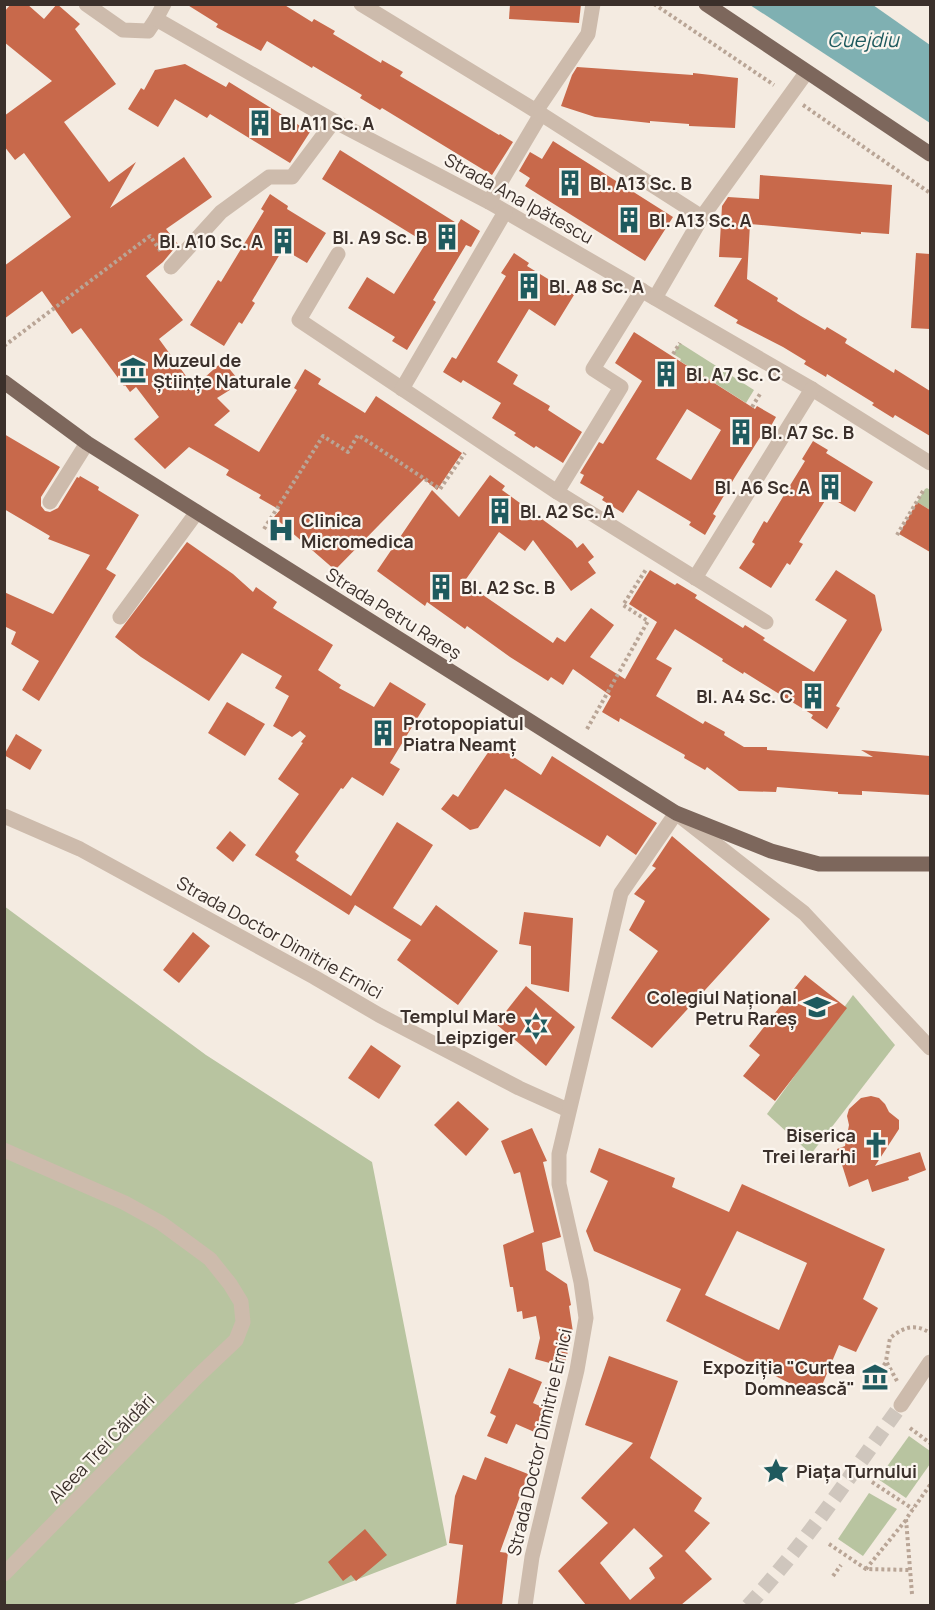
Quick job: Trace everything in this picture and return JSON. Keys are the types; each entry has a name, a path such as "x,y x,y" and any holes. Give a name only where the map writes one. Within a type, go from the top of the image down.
{"main road":[{"path":"706,4 930,154"},
{"name":"Strada Petru Rareș","path":"4,381 87,443 676,813 771,851 819,864 929,865"}],"street":[{"path":"86,4 123,30 148,31 164,4"},
{"path":"361,4 702,217"},
{"path":"489,202 538,113 588,34 593,4"},
{"name":"Strada Ana Ipătescu","path":"156,19 334,121 489,202 812,389 930,463"},
{"path":"557,492 621,387 593,369 806,73"},
{"path":"171,267 221,212 269,177 292,177 334,121"},
{"path":"402,389 505,212"},
{"path":"338,254 299,320 557,492 766,622"},
{"path":"695,578 812,389"},
{"path":"50,502 87,443"},
{"path":"120,617 197,512"},
{"name":"Strada Petru Rareș","path":"676,813 804,913 930,1048"},
{"name":"Strada Doctor Dimitrie Ernici","path":"525,1605 532,1557 579,1361 586,1318 581,1282 560,1184 558,1154 621,893 676,813"},
{"name":"Strada Doctor Dimitrie Ernici","path":"4,816 90,854 379,1015 519,1088 568,1110"},
{"name":"Aleea Trei Căldări","path":"4,1150 125,1203 210,1259 231,1284 241,1302 243,1322 236,1340 226,1351 198,1376 4,1574"},
{"path":"901,1405 930,1362"}],"path":[{"path":"4,346 150,236 171,267"},
{"path":"673,354 680,343"},
{"path":"752,407 760,394"},
{"path":"264,529 323,436 348,452 358,435 440,489 475,438"},
{"path":"897,535 923,491"},
{"path":"587,729 648,621 623,605 656,554"},
{"path":"870,1385 886,1361 890,1338 899,1330 910,1326 922,1328 930,1333"},
{"path":"886,1361 898,1382"},
{"path":"910,1428 930,1443"},
{"path":"872,1482 913,1509"},
{"path":"866,1569 930,1485"},
{"path":"906,1519 912,1593"},
{"path":"829,1544 866,1569 910,1570"},
{"path":"833,1576 841,1565"}],"green space":[{"path":"680,343 754,390 746,403 680,361 681,359 673,354"},
{"path":"927,488 930,490 930,510 917,502"},
{"path":"4,906 206,1055 372,1162 447,1545 291,1605 5,1605"},
{"path":"853,995 895,1045 811,1154 767,1114"},
{"path":"909,1436 930,1451 930,1464 906,1498 878,1479"},
{"path":"869,1493 897,1509 863,1556 838,1539"}],"water":[{"name":"Cuejdiu","path":"750,5 873,5 930,45 930,123"}],"building":[{"path":"11,4 27,4 44,19 57,4 80,24 75,29 116,84 64,122 109,182 136,162 110,208 184,157 212,197 166,229 178,244 163,262 146,276 183,320 159,339 194,387 223,361 241,383 217,398 230,411 214,425 259,452 297,390 294,388 305,369 321,379 318,384 365,413 376,396 462,453 437,490 424,479 335,570 274,517 280,510 259,498 261,495 226,475 229,470 189,447 165,469 134,439 159,417 136,387 130,392 124,386 81,328 72,334 42,291 4,319 4,266 71,217 24,153 15,160 4,146 4,116 52,81 4,42 4,12"},
{"path":"186,4 283,4 312,22 314,19 335,31 333,34 381,63 382,60 403,72 400,76 513,142 492,175 382,108 380,110 360,98 362,95 313,66 312,68 267,41 261,51 216,27 218,24"},
{"path":"510,4 581,4 579,23 509,19"},
{"path":"185,64 226,87 229,82 310,132 290,163 210,114 207,118 175,99 158,127 128,109 141,88 144,90 155,70"},
{"path":"577,67 693,75 693,73 738,78 735,128 595,117 561,106"},
{"path":"553,141 673,217 645,261 525,186 530,178 519,171 530,152 542,159"},
{"path":"340,150 458,224 461,219 480,231 471,247 466,245 433,300 436,302 407,350 392,341 395,337 348,308 367,277 394,294 426,243 322,179"},
{"path":"760,175 892,185 889,234 861,232 861,234 750,224 747,279 778,298 777,301 801,316 847,339 845,343 894,373 895,369 930,391 930,436 895,415 893,418 872,405 874,403 827,374 826,377 804,364 806,361 783,347 736,323 738,320 714,306 742,258 719,257 722,206 728,197 759,199"},
{"path":"270,194 288,206 287,209 326,233 307,263 283,249 252,301 255,303 242,324 239,322 224,346 190,325 218,280 221,282 264,211 261,209"},
{"path":"514,253 529,263 527,266 574,295 555,326 529,309 497,362 518,375 513,384 550,406 548,410 582,432 563,463 536,446 534,448 492,418 501,403 463,380 461,383 443,372 452,357 456,359 506,276 501,273"},
{"path":"916,253 930,254 930,329 911,328"},
{"path":"634,332 755,409 757,406 776,417 767,433 764,431 735,477 713,514 716,516 705,535 689,525 691,522 638,490 623,513 602,500 604,497 580,483 584,475 580,473 599,442 603,444 642,381 615,363","holes":["687,409 721,430 691,480 656,459"]},
{"path":"4,434 60,467 41,497 41,506 45,511 50,512 58,508 77,477 80,476 139,515 106,569 116,575 39,701 22,690 39,661 11,644 16,632 4,626 4,592 53,614 90,555 48,539 50,536 4,509"},
{"path":"813,441 828,450 826,453 873,482 855,512 828,496 799,542 803,544 790,565 787,563 771,588 739,568 755,544 752,542 764,521 767,523 805,461 802,459"},
{"path":"490,475 505,486 502,490 572,541 577,548 583,543 594,557 588,562 596,573 571,591 533,540 525,551 499,532 464,582 553,643 557,637 565,642 591,608 614,625 590,657 625,679 657,622 629,604 650,570 697,595 695,598 743,628 745,625 765,638 763,640 814,672 847,620 815,600 836,570 875,595 882,630 836,706 840,708 827,729 811,718 813,715 722,661 723,659 675,629 656,659 672,668 656,696 703,724 705,721 725,732 724,735 744,747 873,757 861,750 930,756 930,795 862,791 862,795 838,794 838,792 777,787 776,792 739,791 707,767 705,770 684,758 685,755 620,718 619,722 602,712 611,696 573,669 563,685 551,677 548,681 467,626 465,629 427,602 425,606 377,571 432,490 459,517"},
{"path":"917,502 930,510 930,552 899,534"},
{"path":"187,542 233,574 253,592 256,587 277,602 273,608 333,645 318,670 341,685 339,688 374,707 390,682 426,704 390,763 400,769 383,796 352,777 343,789 341,788 295,852 299,856 296,860 351,896 397,822 433,845 393,908 421,926 436,905 498,951 458,1005 397,960 411,940 355,905 349,915 255,855 299,794 278,779 306,736 300,731 292,737 273,726 289,696 275,688 282,676 242,653 209,701 141,657 115,637"},
{"path":"227,702 265,724 245,756 208,733"},
{"path":"16,734 42,750 30,770 4,755"},
{"path":"491,748 500,754 503,750 541,775 552,756 657,823 636,855 607,835 600,847 505,789 478,828 470,830 441,809 453,794 458,797"},
{"path":"230,831 246,845 233,862 216,848"},
{"path":"672,836 770,919 652,1048 611,1018 658,951 629,930 645,901 634,894 656,868 652,866"},
{"path":"524,912 573,918 569,992 531,984 531,946 519,944"},
{"path":"193,932 210,946 179,983 163,970"},
{"path":"805,975 847,1008 775,1101 743,1076 760,1055 749,1046"},
{"name":"Templul Mare Leipziger","path":"526,986 575,1027 546,1066 496,1024"},
{"path":"371,1045 401,1066 379,1099 348,1078"},
{"name":"Biserica Trei Ierarhi","path":"871,1096 879,1098 889,1112 899,1120 899,1129 875,1166 920,1152 926,1170 908,1177 909,1180 872,1192 868,1179 849,1187 837,1149 845,1146 849,1109 861,1098"},
{"path":"458,1101 489,1129 466,1156 434,1125"},
{"path":"532,1128 547,1161 543,1162 561,1237 542,1243 546,1270 567,1284 571,1305 569,1306 573,1332 564,1367 535,1359 540,1338 536,1316 523,1319 522,1311 517,1312 503,1245 534,1232 520,1172 514,1174 501,1141"},
{"path":"599,1148 675,1178 672,1187 729,1212 742,1184 885,1249 863,1299 878,1308 856,1352 839,1345 817,1397 666,1321 681,1289 594,1251 586,1231 608,1181 590,1172","holes":["737,1231 807,1263 779,1330 705,1295"]},
{"path":"609,1356 678,1381 650,1458 702,1498 694,1511 710,1523 685,1551 712,1579 681,1605 586,1605 558,1571 608,1523 581,1498 633,1443 585,1425","holes":["634,1528 663,1556 649,1568 655,1578 630,1600 600,1563"]},
{"path":"509,1368 542,1382 533,1403 549,1410 539,1434 516,1424 507,1444 487,1436 496,1416 490,1413"},
{"path":"485,1457 528,1474 500,1552 508,1553 502,1605 456,1605 463,1545 449,1543 455,1496 463,1475 476,1480"},
{"path":"365,1529 387,1555 356,1581 351,1575 343,1581 328,1562"}],"tunnel":[{"path":"748,1606 809,1533 901,1405"}],"place":[{"name":"Bl A11 Sc. A","path":"260,123"},
{"name":"Bl. A13 Sc. B","path":"570,183"},
{"name":"Bl. A13 Sc. A","path":"629,220"},
{"name":"Bl. A9 Sc. B","path":"447,237"},
{"name":"Bl. A10 Sc. A","path":"283,241"},
{"name":"Bl. A8 Sc. A","path":"529,286"},
{"name":"Muzeul de Științe Naturale","path":"133,370"},
{"name":"Bl. A7 Sc. C","path":"666,374"},
{"name":"Bl. A7 Sc. B","path":"741,432"},
{"name":"Bl. A6 Sc. A","path":"830,487"},
{"name":"Bl. A2 Sc. A","path":"500,511"},
{"name":"Clinica Micromedica","path":"281,530"},
{"name":"Bl. A2 Sc. B","path":"441,587"},
{"name":"Bl. A4 Sc. C","path":"813,696"},
{"name":"Protopopiatul Piatra Neamț","path":"383,733"},
{"name":"Colegiul Național Petru Rareș","path":"817,1007"},
{"name":"Templul Mare Leipziger","path":"536,1026"},
{"name":"Biserica Trei Ierarhi","path":"876,1145"},
{"name":"Expoziția \"Curtea Domnească\"","path":"875,1377"},
{"name":"Piața Turnului","path":"776,1471"}]}
